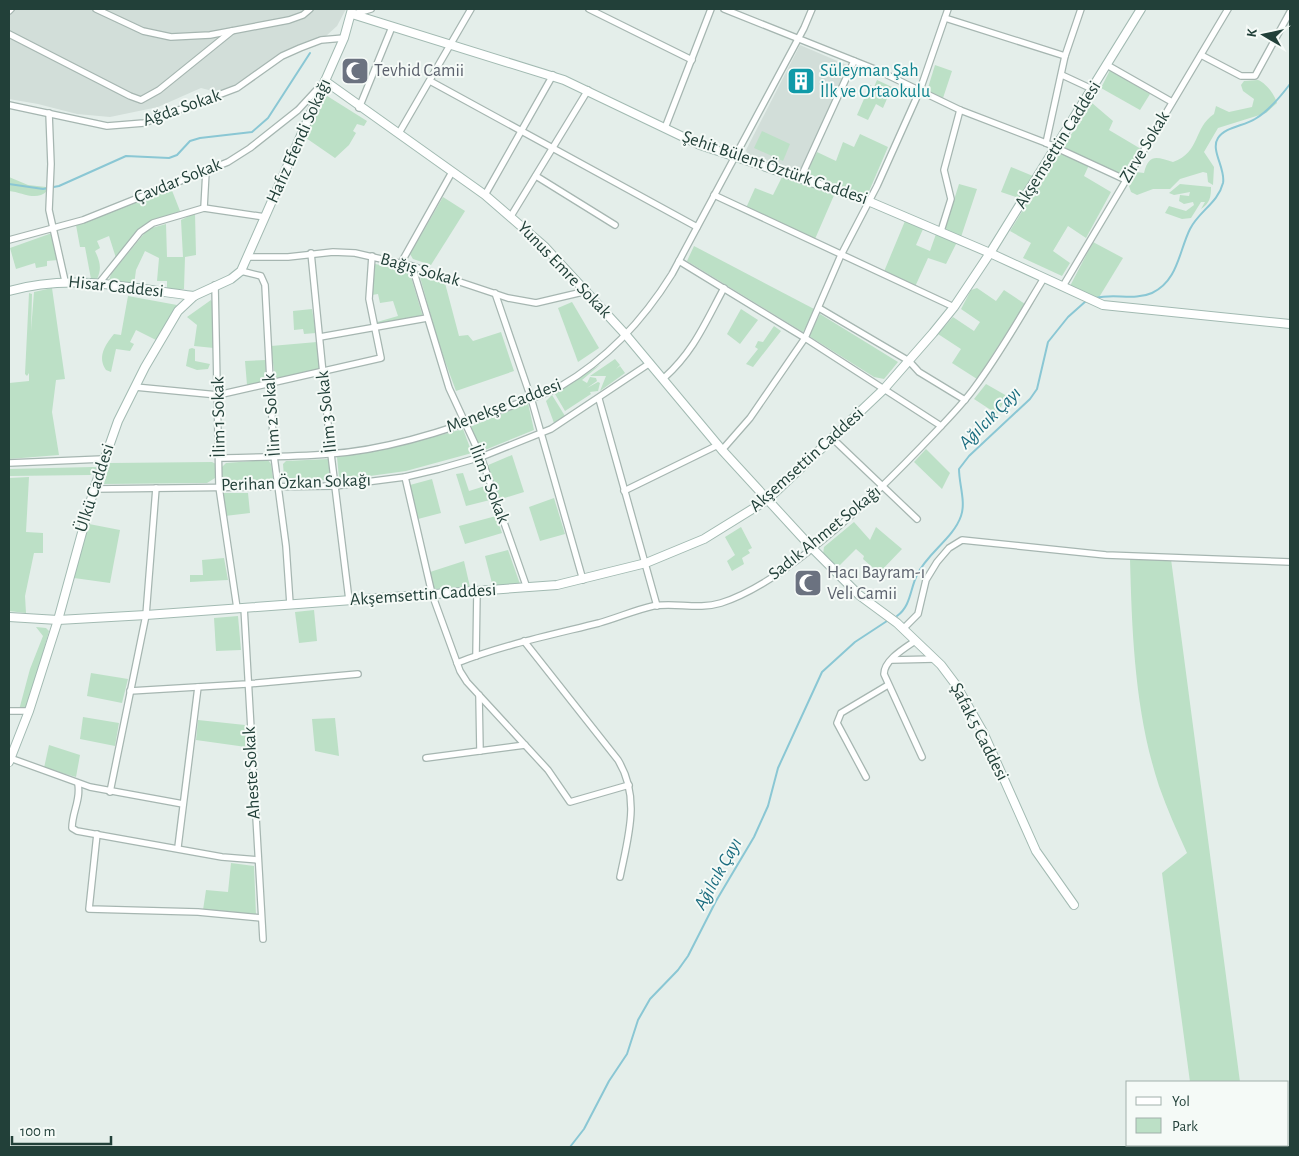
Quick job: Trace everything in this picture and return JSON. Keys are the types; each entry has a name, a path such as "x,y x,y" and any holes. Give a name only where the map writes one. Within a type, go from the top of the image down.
{"street":[{"path":"96,9 131,26 156,35 186,37 232,31 288,20 302,15 310,9"},
{"path":"352,11 371,9"},
{"path":"399,133 471,9"},
{"path":"589,9 692,60"},
{"path":"664,128 711,9"},
{"path":"724,9 854,61 960,110 1046,144 1126,180"},
{"name":"Menekşe Caddesi","path":"220,458 331,454 401,442 465,424 552,391 573,378 626,335 660,293 736,157 798,40 812,9"},
{"path":"624,491 720,447 750,418 805,338 841,255 920,90 948,9"},
{"path":"1046,144 1066,56 1081,9"},
{"name":"Akşemsettin Caddesi","path":"9,617 58,620 526,588 583,580 646,563 704,539 767,500 884,389 954,307 1108,65 1141,9"},
{"name":"Zirve Sokak","path":"1063,286 1228,9"},
{"name":"Şehit Bülent Öztürk Caddesi","path":"352,11 392,27 450,46 553,75 588,90 700,145 868,200 1099,303 1140,310 1290,324"},
{"name":"Hafız Efendi Sokağı","path":"249,257 344,38 352,11"},
{"path":"1201,55 1241,76 1255,76 1290,12"},
{"path":"945,18 1066,56"},
{"path":"359,108 392,27"},
{"path":"9,34 141,100 159,90 232,31"},
{"name":"Ağda Sokak","path":"9,105 107,126 144,122 237,88 270,64 295,50 321,40 344,38"},
{"path":"801,177 854,61"},
{"path":"1108,65 1172,102"},
{"path":"485,195 553,75"},
{"path":"1062,75 1092,89"},
{"name":"Yunus Emre Sokak","path":"325,81 359,108 399,133 485,195 550,251 664,378 720,447 767,500"},
{"name":"Çavdar Sokak","path":"9,240 103,212 152,190 228,162 250,148 298,110 325,81"},
{"path":"430,81 697,227"},
{"path":"511,216 588,90"},
{"path":"941,231 951,199 944,170 960,110"},
{"path":"50,113 51,182 49,201 65,281"},
{"path":"204,208 206,171"},
{"path":"401,263 452,172"},
{"path":"536,176 615,225"},
{"path":"714,196 954,307"},
{"path":"100,282 144,228 153,223 204,208 265,217"},
{"name":"Bağış Sokak","path":"249,257 288,257 333,252 372,256 412,266 495,293 536,303 587,291"},
{"name":"İlim 3 Sokak","path":"311,253 331,454 350,600"},
{"path":"135,387 218,395 323,373 381,358 369,291 372,256"},
{"name":"Ülkü Caddesi","path":"10,760 29,711 58,620 94,489 118,421 172,320 194,296 232,279 241,271 249,257"},
{"path":"679,261 805,338 941,426"},
{"name":"İlim 5 Sokak","path":"412,266 449,388 480,457 526,588"},
{"name":"İlim 2 Sokak","path":"241,271 256,273 264,280 274,456 279,486 290,604"},
{"name":"Sadık Ahmet Sokağı","path":"457,663 524,641 657,606 700,607 721,603 755,588 812,548 884,486 941,426 965,400 992,362 1044,278"},
{"name":"Hisar Caddesi","path":"9,291 38,284 65,281 100,282 194,296"},
{"name":"İlim 1 Sokak","path":"215,286 220,458 219,486 240,608"},
{"path":"664,378 690,352 724,288"},
{"path":"495,293 531,398 583,580"},
{"path":"819,308 909,361 919,372 965,400"},
{"path":"320,337 375,329 427,318"},
{"name":"Perihan Özkan Sokağı","path":"94,489 335,486 405,477 480,457 540,434 559,425 650,363"},
{"path":"599,399 657,606"},
{"path":"832,438 918,519"},
{"path":"9,463 103,460"},
{"path":"405,477 432,594 457,663 467,682 548,770 570,802 629,785"},
{"path":"110,792 146,615 156,488"},
{"name":"Şafak 5 Caddesi","path":"767,500 859,596 904,629 935,659 956,685 982,732 1036,851 1062,892 1074,905"},
{"path":"904,629 918,614 926,580 937,562 949,548 962,540 1106,555 1290,562"},
{"path":"476,656 477,591"},
{"name":"Aheste Sokak","path":"240,608 247,684 263,938"},
{"path":"524,641 618,760 629,785 631,816 620,877"},
{"path":"916,641 891,660 884,669 888,685 922,757"},
{"path":"891,660 935,659"},
{"path":"130,691 247,684 358,674"},
{"path":"866,777 837,723 837,718 841,713 888,685"},
{"path":"178,847 198,687"},
{"path":"479,695 480,751"},
{"path":"9,711 29,711"},
{"path":"426,758 525,745"},
{"path":"10,760 78,784 110,792 183,804"},
{"path":"78,784 79,800 72,828 77,831 178,847 222,857 258,860"},
{"path":"96,834 89,909 198,912 261,918"}],"shaded area":[{"path":"9,9 346,9 337,26 326,36 283,53 231,87 216,92 201,88 158,107 110,117 77,114 9,99"},
{"path":"800,45 849,66 800,172 748,156 746,150"}],"green space":[{"path":"935,65 952,71 943,98 927,91"},
{"path":"1110,70 1150,94 1140,110 1101,88"},
{"path":"877,80 892,87 883,108 876,104 868,120 857,115 870,85 874,87"},
{"path":"1258,80 1270,90 1277,103 1266,113 1218,128 1204,152 1214,167 1213,185 1208,182 1207,173 1203,172 1180,179 1170,189 1153,189 1137,195 1131,192 1129,186 1136,172 1144,173 1151,159 1159,158 1173,162 1182,158 1188,152 1207,120 1214,114 1216,106 1229,112 1252,107 1254,99 1243,91 1241,85 1244,81"},
{"path":"324,94 367,121 364,126 357,124 353,131 356,133 349,145 335,158 306,138"},
{"path":"1092,103 1113,121 1109,130 1141,149 1122,177 1061,150"},
{"path":"762,131 790,144 783,161 754,148"},
{"path":"860,134 888,147 867,196 806,173 817,152 836,161 843,142 854,147"},
{"path":"1059,151 1089,165 1084,176 1111,192 1086,238 1068,226 1053,251 1070,263 1062,276 1023,258 1031,243 1010,231"},
{"path":"1011,167 1033,176 1019,198 1001,192"},
{"path":"9,177 28,185 46,187 47,191 34,196 9,191"},
{"path":"782,177 835,193 815,239 746,208 755,188 773,195"},
{"path":"959,184 977,189 961,237 945,229"},
{"path":"1180,184 1211,187 1208,202 1201,209 1205,202 1201,202 1191,218 1182,219 1165,213 1169,206 1186,211 1194,205 1193,202 1184,204 1179,201 1180,195 1189,196 1190,192 1174,195 1169,193"},
{"path":"171,188 180,211 144,225 116,258 109,236 97,241 100,248 95,251 100,272 97,279 91,279 85,247 80,247 76,225"},
{"path":"443,197 465,211 431,265 413,259 410,254"},
{"path":"195,213 196,255 185,257 184,289 167,289 167,281 157,281 159,258 145,251 136,270 134,285 109,280 111,274 148,229 166,224 167,257 183,257 181,220"},
{"path":"905,221 923,229 916,245 930,251 936,234 957,242 946,264 928,258 914,289 883,274"},
{"path":"52,233 58,260 47,261 47,266 36,268 35,263 16,269 10,248"},
{"path":"1093,242 1123,258 1098,299 1070,286"},
{"path":"694,246 816,310 803,332 687,261"},
{"path":"375,264 409,270 423,317 378,327 377,322 398,316 393,301 380,303 378,294 372,295"},
{"path":"420,277 445,283 459,336 468,335 473,341 501,332 514,371 456,391 439,345"},
{"path":"52,288 65,379 56,380 52,412 59,455 9,459 9,383 29,381 29,373 27,376 25,374 29,293 32,294 31,331 34,292"},
{"path":"977,288 996,301 1004,290 1025,304 977,379 952,363 961,349 938,334 953,317 974,331 980,322 961,309 971,290"},
{"path":"128,296 177,305 156,340 136,330 130,342 134,344 130,351 116,349 111,372 106,370 103,365 103,351 114,334 121,335"},
{"path":"211,300 213,304 214,348 194,346 197,325 187,317"},
{"path":"572,302 599,348 578,362 558,308"},
{"path":"312,309 316,333 304,334 303,329 294,330 293,311"},
{"path":"741,309 758,320 740,344 727,334"},
{"path":"820,314 898,362 884,379 874,377 809,336"},
{"path":"774,326 781,331 753,367 746,364 758,349 755,347 758,341 763,342"},
{"path":"317,342 320,370 275,379 271,346"},
{"path":"189,349 195,349 195,361 210,364 208,369 197,370 186,366"},
{"path":"615,359 620,365 616,369 620,366 625,373 600,391 606,376 590,376"},
{"path":"266,360 267,381 247,385 245,361"},
{"path":"601,364 582,380 587,383 590,377 596,378 597,381 587,388 598,382 600,383 598,391 590,392 591,394 565,411 555,394"},
{"path":"986,384 1007,396 997,414 974,399"},
{"path":"552,395 565,416 554,423 546,401"},
{"path":"528,403 534,430 480,452 470,427"},
{"path":"463,429 472,453 406,471 341,480 339,478 337,457 400,446"},
{"path":"926,449 950,473 942,489 914,462"},
{"path":"512,455 524,492 498,500 486,466"},
{"path":"328,459 331,475 328,480 290,481 284,476 283,464 286,461"},
{"path":"268,460 271,464 273,478 269,482 227,483 222,479 222,467 226,463"},
{"path":"212,462 216,464 215,478 207,483 104,484 110,463"},
{"path":"96,467 97,471 90,475 9,476 9,469"},
{"path":"463,473 469,491 485,486 490,500 466,506 456,474"},
{"path":"29,477 26,532 43,533 43,553 34,553 25,596 26,613 9,611 9,478"},
{"path":"432,479 441,513 418,519 410,485"},
{"path":"222,493 248,493 250,513 225,516"},
{"path":"554,498 565,534 540,541 529,507"},
{"path":"496,516 502,533 465,544 459,526"},
{"path":"854,522 870,540 876,527 902,549 879,573 863,559 864,556 856,549 837,568 823,554 824,547"},
{"path":"89,524 120,530 110,583 74,578"},
{"path":"741,527 752,548 748,550 750,553 742,558 744,564 732,571 727,561 735,555 725,537"},
{"path":"508,550 520,584 493,587 485,556"},
{"path":"224,558 228,580 190,582 190,575 203,575 202,560"},
{"path":"1130,559 1171,559 1240,1081 1190,1081 1162,873 1187,853 1159,786 1151,758 1136,674"},
{"path":"464,561 470,587 434,589 430,572"},
{"path":"314,610 317,641 299,643 295,612"},
{"path":"238,616 241,650 216,651 214,618"},
{"path":"36,627 46,628 49,631 27,709 19,710 30,669 43,636"},
{"path":"91,673 128,679 122,703 87,696"},
{"path":"83,717 119,723 115,746 80,739"},
{"path":"335,718 339,756 315,751 312,719"},
{"path":"198,720 245,725 246,747 196,740"},
{"path":"49,745 80,755 76,777 44,768"},
{"path":"231,863 254,866 256,915 203,910 206,890 228,892"}],"waterway":[{"path":"9,184 43,189 59,186 126,156 169,158 177,155 190,141 200,138 252,132 268,118 310,53"},
{"name":"Ağılcık Çayı","path":"1096,298 1145,295 1161,288 1177,265 1190,229 1221,190 1223,178 1216,148 1218,138 1225,131 1260,116 1290,84"},
{"name":"Ağılcık Çayı","path":"897,616 908,602 921,567 952,532 961,516 963,499 959,469 969,456 1030,399 1037,389 1048,342 1068,317 1086,301"},
{"name":"Ağılcık Çayı","path":"570,1147 584,1129 609,1081 627,1054 638,1020 650,999 678,970 688,956 716,901 754,837 768,806 778,768 822,672 855,642 887,621"}],"place":[{"name":"Tevhid Camii","path":"355,71"},
{"name":"Süleyman Şah İlk ve Ortaokulu","path":"801,81"},
{"name":"Hacı Bayram-ı Veli Camii","path":"808,583"}]}
